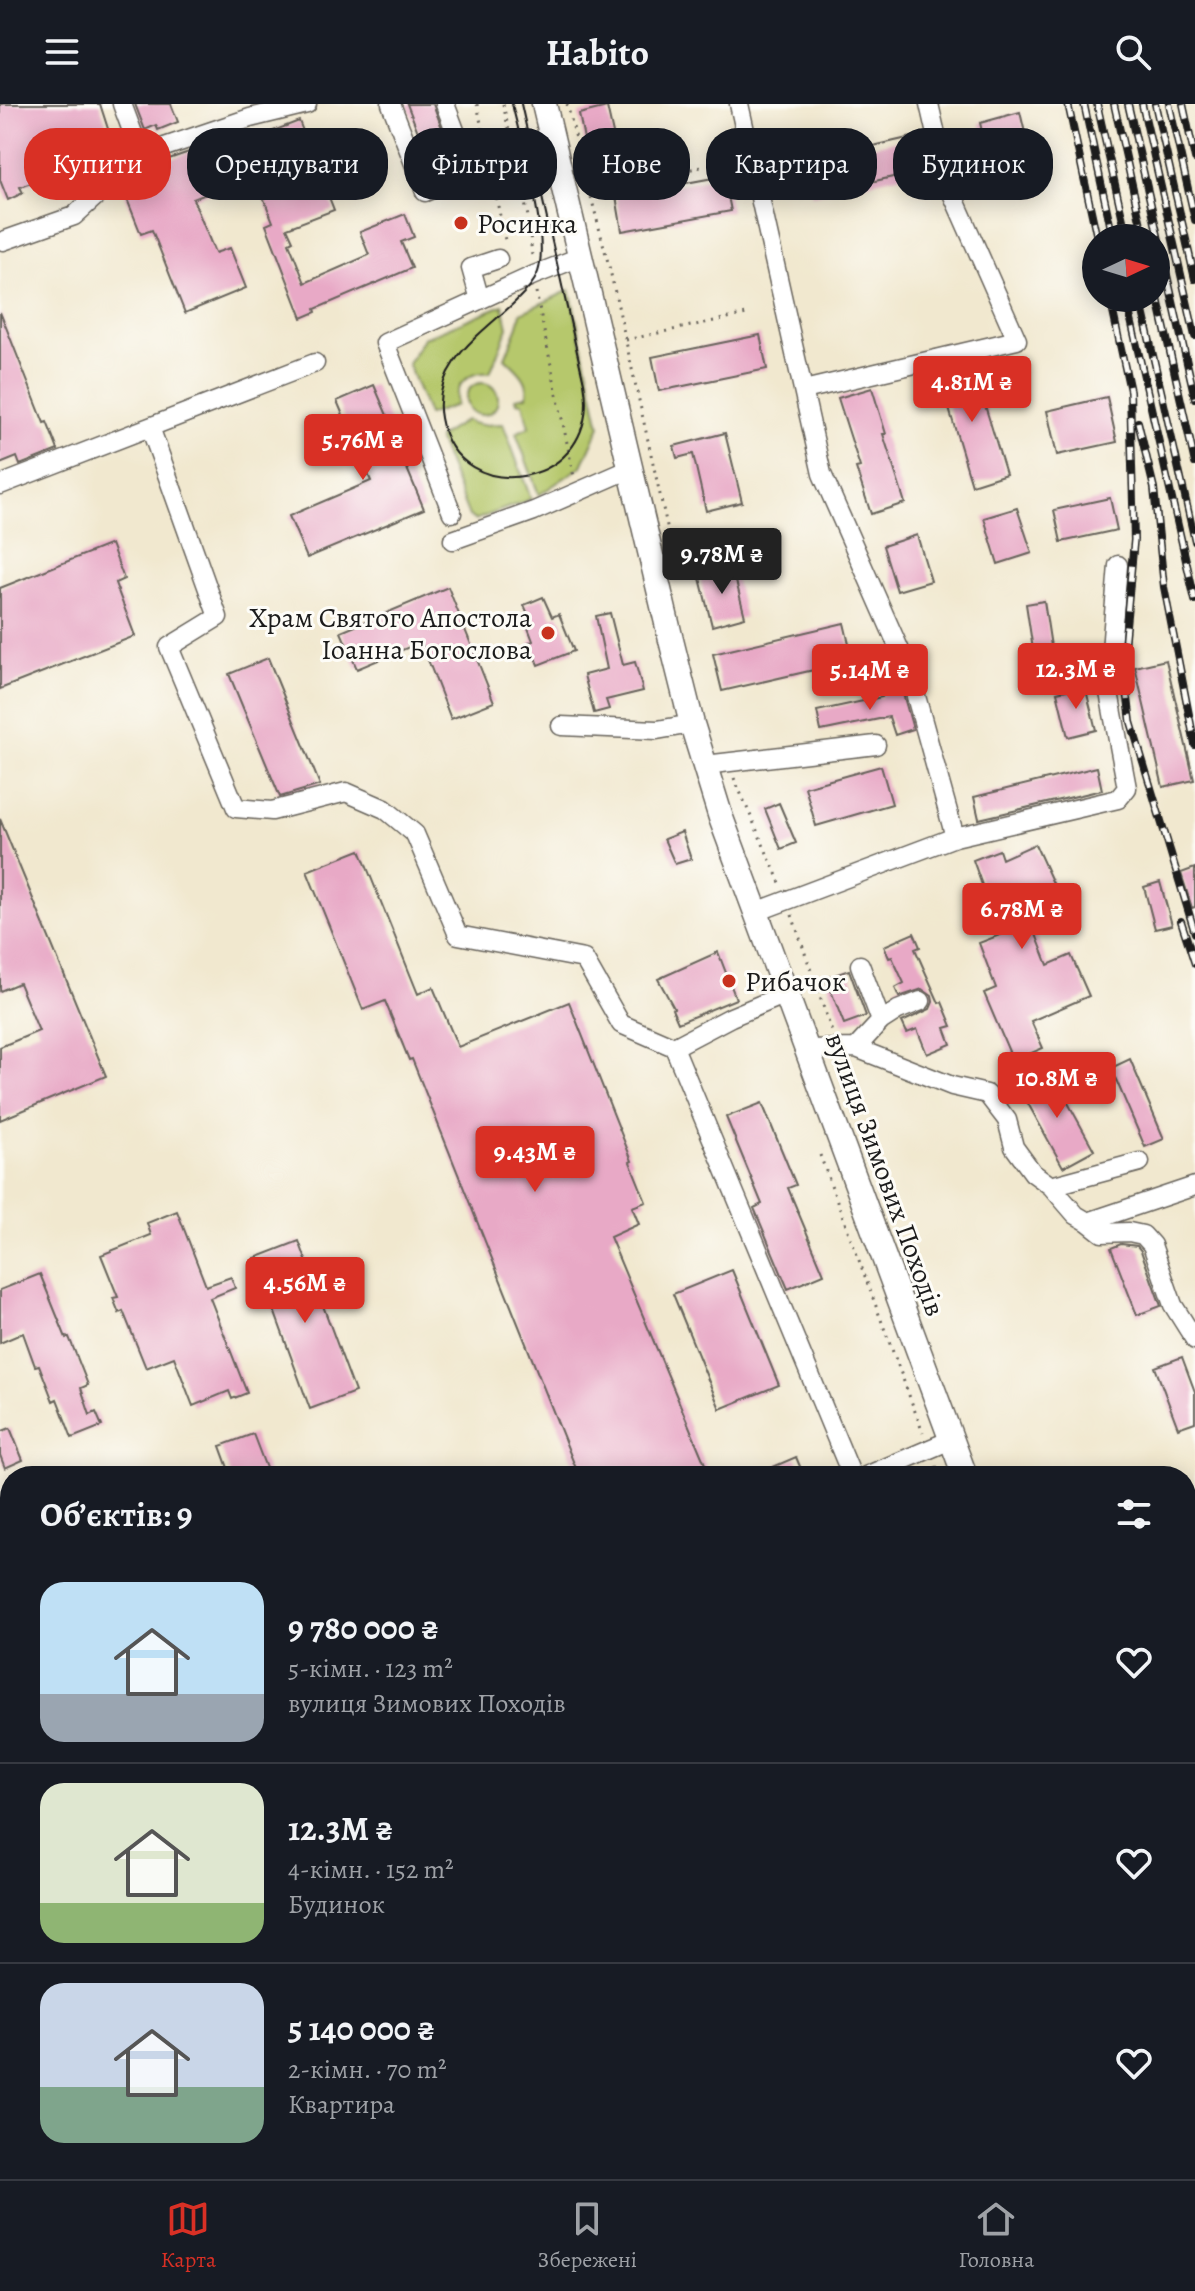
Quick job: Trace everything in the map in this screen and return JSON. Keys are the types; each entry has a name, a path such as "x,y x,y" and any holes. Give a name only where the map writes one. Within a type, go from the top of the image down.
{"main road":[{"name":"вулиця Зимових Походів","path":"545,104 630,469 664,564 692,724 716,763 721,818 962,1466"}],"lane":[{"path":"122,104 131,128"},
{"path":"391,104 425,192 471,173 445,104"},
{"path":"739,104 822,474 909,671 955,837"},
{"path":"804,390 1017,340 947,182 929,104"},
{"path":"171,145 250,118 303,105"},
{"path":"3,241 74,216 92,200"},
{"path":"452,513 385,343 580,257"},
{"path":"480,300 471,268 498,259"},
{"path":"0,485 315,363"},
{"path":"150,427 218,617 169,647 236,808 272,811 346,792 385,809 415,834 458,935 584,959 621,1024 674,1047 848,1466"},
{"path":"453,540 534,511 630,469"},
{"path":"664,564 750,544"},
{"path":"756,912 955,837 1118,799 1127,788 1108,687 1118,565"},
{"path":"561,726 657,730 692,724"},
{"path":"716,763 876,745"},
{"path":"860,965 881,1021"},
{"path":"674,1047 731,1017 786,994"},
{"path":"846,1048 898,1010 921,1001"},
{"path":"808,1049 846,1048 952,1086 987,1094 1007,1120 1014,1147 1033,1173 1051,1186 1076,1215 1102,1233 1143,1235 1152,1245 1173,1305 1195,1340"},
{"path":"1051,1186 1140,1162"},
{"path":"1088,1222 1194,1190"},
{"path":"889,1466 953,1439"}],"path":[{"path":"477,104 508,255 498,259"},
{"path":"503,104 529,221 534,275 567,453 578,492"},
{"path":"567,104 573,128"},
{"path":"690,169 706,166"},
{"path":"592,200 626,340 664,564"},
{"path":"626,340 751,313"},
{"path":"716,763 768,851 846,1048"},
{"path":"820,1155 936,1466"}],"green space":[{"path":"570,290 600,426 582,466 539,495 516,433 529,427 523,403 517,402 516,398 527,396 527,385 522,375 505,358 521,313"},
{"path":"503,305 508,327 490,373 470,376 458,390 456,405 428,415 408,364 423,338"},
{"path":"482,383 493,388 498,399 493,410 482,415 471,410 466,399 471,388"},
{"path":"466,420 480,425 503,424 531,499 475,520 469,516 438,438"}],"building":[{"path":"0,104 100,104 108,128 24,128 24,186 20,187 23,193 8,200 0,180"},
{"path":"135,104 171,104 178,122 163,128 156,125 144,128"},
{"path":"407,104 433,104 442,128 416,128"},
{"path":"607,107 612,128 582,128 579,114"},
{"path":"1020,112 1024,128 981,128 980,123"},
{"path":"299,121 302,128 281,128"},
{"path":"893,141 893,177 877,181 877,145"},
{"path":"187,153 187,200 193,200 215,253 230,248 246,288 185,313 152,230 141,234 127,200 171,200 171,158"},
{"path":"706,179 706,200 729,200 731,211 622,231 617,200 690,200 690,182"},
{"path":"264,200 330,200 334,210 287,228 293,241 289,243 305,283 369,255 360,232 405,214 414,237 401,242 412,268 315,309 316,312 302,318 266,225 273,222"},
{"path":"0,312 44,423 47,422 58,450 20,465 17,457 0,464"},
{"path":"760,335 767,369 659,391 652,357"},
{"path":"972,363 1006,474 972,485 938,372"},
{"path":"374,385 395,434 401,432 411,455 403,459 424,509 307,558 289,516 371,481 337,401"},
{"path":"872,388 905,503 871,514 838,398"},
{"path":"1107,397 1117,442 1057,455 1047,411"},
{"path":"725,433 742,502 706,511 693,454 677,458 674,446"},
{"path":"1110,498 1117,530 1061,542 1054,510"},
{"path":"1017,508 1032,553 998,564 984,518"},
{"path":"917,535 931,581 897,591 883,546"},
{"path":"111,544 124,579 115,583 135,636 0,689 0,588"},
{"path":"732,565 745,617 712,626 699,574"},
{"path":"448,587 494,702 451,719 421,642 357,669 341,632"},
{"name":"Храм Святого Апостола Іоанна Богослова","path":"543,597 552,617 559,614 574,651 538,665 529,642 533,641 527,625 532,623 524,605"},
{"path":"1044,601 1054,666 1036,669 1026,604"},
{"path":"610,613 623,665 635,662 643,691 606,700 609,709 594,713 584,675 607,669 596,616"},
{"path":"844,623 853,661 722,691 713,654"},
{"path":"268,658 320,785 280,797 229,674"},
{"path":"1166,660 1194,780 1163,787 1135,667"},
{"path":"900,683 913,729 895,735 889,717 821,731 817,711 882,697 880,690"},
{"path":"1085,686 1096,730 1068,737 1057,692"},
{"path":"881,766 892,804 816,826 805,787"},
{"path":"1097,767 1102,790 979,819 974,797"},
{"path":"779,803 796,843 781,849 765,809"},
{"path":"0,819 106,1076 0,1120 0,1047 39,1031 19,983 0,991"},
{"path":"682,832 691,859 675,864 664,839"},
{"path":"1035,844 1057,892 1025,906 1048,965 1071,955 1089,996 1031,1021 1043,1048 1013,1061 984,993 996,988 979,943 1000,935 973,860 999,850 1002,859"},
{"path":"360,850 418,994 433,987 458,1047 569,1002 646,1202 632,1207 639,1224 610,1237 706,1466 575,1466 412,1059 409,1060 385,1001 363,1010 307,871"},
{"path":"1195,868 1195,907 1192,908 1181,873"},
{"path":"1160,882 1172,925 1155,929 1144,887"},
{"path":"914,933 920,947 915,949 952,1026 945,1028 951,1044 927,1054 917,1029 907,1033 902,1022 930,1009 932,996 922,989 899,997 895,988 904,983 884,946"},
{"path":"718,952 736,999 678,1023 674,1008 658,979"},
{"path":"849,970 866,1016 844,1024 826,978"},
{"path":"1130,1059 1164,1139 1145,1147 1111,1068"},
{"path":"1051,1072 1094,1150 1063,1167 1020,1089"},
{"path":"762,1103 796,1185 788,1188 824,1274 788,1289 754,1208 762,1204 726,1117"},
{"path":"177,1211 206,1286 231,1277 235,1288 210,1298 247,1393 232,1399 229,1391 193,1406 174,1357 146,1368 123,1311 119,1313 113,1298 118,1297 101,1255 151,1235 147,1223"},
{"path":"299,1241 355,1392 310,1409 255,1258"},
{"path":"1121,1244 1137,1246 1141,1251 1161,1306 1137,1315 1111,1248"},
{"path":"732,1270 779,1385 720,1409 673,1294"},
{"path":"40,1274 88,1385 81,1388 90,1415 96,1412 102,1426 72,1438 57,1399 53,1401 39,1365 35,1366 23,1333 0,1343 0,1290"},
{"path":"1182,1357 1195,1392 1195,1422 1178,1428 1155,1367"},
{"path":"10,1428 23,1460 4,1466 0,1455 0,1432"},
{"path":"253,1434 265,1466 227,1466 220,1446"},
{"path":"796,1457 800,1466 775,1466"}],"tram line":[{"path":"512,104 537,213 541,256 538,272 526,291 462,351 444,381 440,399 441,418 453,448 473,467 499,476 526,476 552,465 572,446 584,419 584,383 521,104"}],"railway":[{"path":"1068,104 1094,224"},
{"path":"1084,104 1110,224"},
{"path":"1097,104 1124,224"},
{"path":"1114,104 1141,224"},
{"path":"1128,104 1195,398"},
{"path":"1142,104 1195,336"},
{"path":"1155,104 1195,279"},
{"path":"1169,104 1195,220"},
{"path":"1183,104 1195,159"},
{"path":"1113,312 1130,391 1134,540 1123,658 1131,722 1195,933"},
{"path":"1129,312 1195,600"},
{"path":"1143,312 1195,541"},
{"path":"1161,312 1195,463"},
{"path":"1138,422 1154,488 1164,587 1195,745"},
{"path":"1181,921 1195,964"}],"place":[{"name":"Росинка","path":"461,223"},
{"name":"Храм Святого Апостола Іоанна Богослова","path":"548,633"},
{"name":"Рибачок","path":"729,981"}]}
